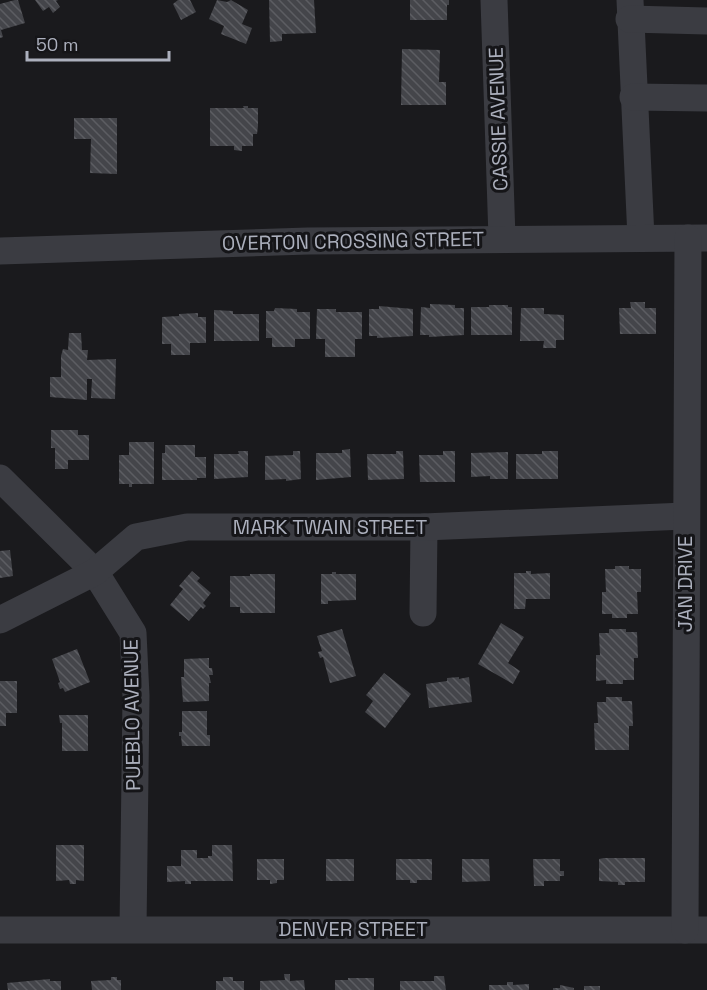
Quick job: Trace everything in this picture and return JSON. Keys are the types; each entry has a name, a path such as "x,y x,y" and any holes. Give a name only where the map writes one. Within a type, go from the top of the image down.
{"street":[{"name":"CASSIE AVENUE","path":"494,0 502,238"},
{"path":"641,238 629,9 706,18"},
{"path":"633,97 707,98"},
{"name":"OVERTON CROSSING STREET","path":"0,251 308,241 697,238"},
{"name":"JAN DRIVE","path":"696,930 685,516 697,238"},
{"name":"PUEBLO AVENUE","path":"0,478 95,572 133,633 136,696 133,929"},
{"name":"MARK TWAIN STREET","path":"0,620 95,572 136,537 187,527 424,527 685,516"},
{"path":"423,613 424,527"},
{"name":"DENVER STREET","path":"0,930 696,930"}],"building":[{"path":"18,0 25,23 1,30 3,37 0,38 0,4"},
{"path":"35,0 58,0 56,1 60,7 53,13 49,7 43,11"},
{"path":"178,0 190,0 196,12 181,20 173,4"},
{"path":"217,0 227,2 231,0 248,10 242,24 252,28 246,44 221,34 224,26 209,19"},
{"path":"269,0 314,0 316,33 282,34 282,41 270,42"},
{"path":"410,0 449,0 447,20 410,20"},
{"path":"402,49 440,50 439,82 446,82 446,105 401,105"},
{"path":"243,106 258,108 257,134 253,134 253,146 242,146 242,151 234,150 234,146 210,146 210,108 244,108"},
{"path":"74,118 117,118 117,174 90,173 91,139 74,139"},
{"path":"630,302 645,302 645,308 656,308 656,334 620,334 619,308 631,308"},
{"path":"430,304 455,305 455,308 464,308 464,335 429,337 429,335 420,335 421,307 430,308"},
{"path":"489,305 512,307 512,335 471,335 471,307 489,307"},
{"path":"379,306 413,309 413,336 377,338 377,336 369,336 369,309 379,309"},
{"path":"275,308 310,312 310,339 295,339 295,347 272,347 272,338 266,338 266,311 274,311"},
{"path":"521,308 544,308 544,314 564,315 564,340 556,340 556,348 543,348 544,341 520,341"},
{"path":"317,309 362,312 362,339 355,339 355,357 325,357 325,339 316,339"},
{"path":"214,310 233,311 233,314 259,314 259,341 214,341"},
{"path":"198,313 198,317 206,317 206,343 190,343 190,355 171,355 171,344 162,344 162,317"},
{"path":"69,333 81,333 82,350 88,350 87,360 116,359 115,399 91,398 92,379 87,379 87,400 50,397 50,377 61,377 61,356 63,349 68,350"},
{"path":"51,430 78,430 78,435 89,435 89,460 68,460 68,469 55,469 55,448 51,448"},
{"path":"129,442 154,442 154,484 132,484 132,487 129,487 129,484 119,484 119,455 129,455"},
{"path":"165,445 195,445 195,457 206,457 206,478 162,480 162,453 165,453"},
{"path":"350,449 351,477 316,480 316,453 342,453 342,450"},
{"path":"238,451 248,451 248,477 214,479 214,454 239,454"},
{"path":"293,451 300,451 301,479 265,480 265,456 293,455"},
{"path":"396,451 403,451 404,479 368,480 367,454 396,454"},
{"path":"443,451 455,451 455,482 420,482 419,455 443,455"},
{"path":"542,451 558,451 558,479 516,479 516,454 542,454"},
{"path":"508,452 508,479 490,479 490,476 471,477 471,453"},
{"path":"10,550 13,576 0,578 0,551"},
{"path":"615,566 641,569 641,592 637,592 638,614 627,614 627,618 612,618 612,614 602,614 602,592 606,592 605,569 615,569"},
{"path":"192,571 200,578 197,581 211,593 203,603 206,606 203,609 201,607 189,621 170,605 183,589 179,586"},
{"path":"526,571 531,571 531,574 550,573 550,599 526,599 525,609 514,609 514,573 526,573"},
{"path":"332,572 356,574 356,600 328,601 328,604 321,604 321,574 332,574"},
{"path":"250,574 275,574 275,613 240,613 240,607 230,607 230,576 250,576"},
{"path":"501,623 524,637 508,663 520,671 513,684 478,664"},
{"path":"342,629 356,676 330,683 323,657 320,658 318,652 322,651 317,636"},
{"path":"609,629 626,629 626,632 637,632 638,658 634,658 634,680 623,680 623,684 606,684 606,680 596,681 596,655 600,655 599,633 609,633"},
{"path":"77,649 90,682 65,692 63,688 60,689 58,683 60,682 52,659"},
{"path":"209,658 209,668 212,668 213,675 209,675 211,683 209,683 209,701 183,702 181,677 184,677 184,659"},
{"path":"384,673 411,694 385,728 365,712 373,701 366,695"},
{"path":"459,677 459,679 469,677 472,702 429,708 426,684"},
{"path":"0,681 17,681 17,713 6,713 6,726 0,726"},
{"path":"606,697 622,697 622,701 632,701 633,726 629,726 629,750 595,750 594,723 598,723 597,702 606,702"},
{"path":"182,711 207,711 207,735 210,735 210,746 182,746 179,732 182,732"},
{"path":"59,715 88,715 88,751 62,751 62,723 60,723"},
{"path":"56,845 84,845 84,881 76,880 76,884 70,884 69,880 56,881"},
{"path":"212,845 232,845 233,881 191,881 191,884 185,884 185,881 167,882 167,866 181,866 181,850 197,850 197,858 208,858 212,856"},
{"path":"645,858 645,882 625,882 625,885 618,885 618,882 599,881 599,859"},
{"path":"257,859 284,859 284,880 277,880 277,883 270,884 270,880 257,880"},
{"path":"326,859 354,859 354,881 326,881"},
{"path":"396,859 432,859 432,880 417,880 417,883 410,883 410,880 396,880"},
{"path":"462,859 489,859 490,881 462,882"},
{"path":"533,859 560,859 560,871 564,871 564,876 560,876 560,881 544,881 544,886 534,886"},
{"path":"284,974 290,974 290,981 304,980 305,990 260,990 260,981 285,980"},
{"path":"434,976 444,976 446,990 400,990 400,981 434,981"},
{"path":"111,977 121,980 121,990 92,990 91,981 111,980"},
{"path":"223,977 233,977 233,981 244,981 244,990 216,990 216,981 223,981"},
{"path":"348,978 374,978 374,990 335,990 335,980 348,980"},
{"path":"50,979 50,981 61,981 61,990 8,990 7,983"},
{"path":"507,982 513,982 513,985 529,984 529,990 489,990 489,985 507,985"},
{"path":"560,985 574,988 574,990 553,990 553,988 560,988"},
{"path":"584,986 600,986 600,990 584,990"}]}
